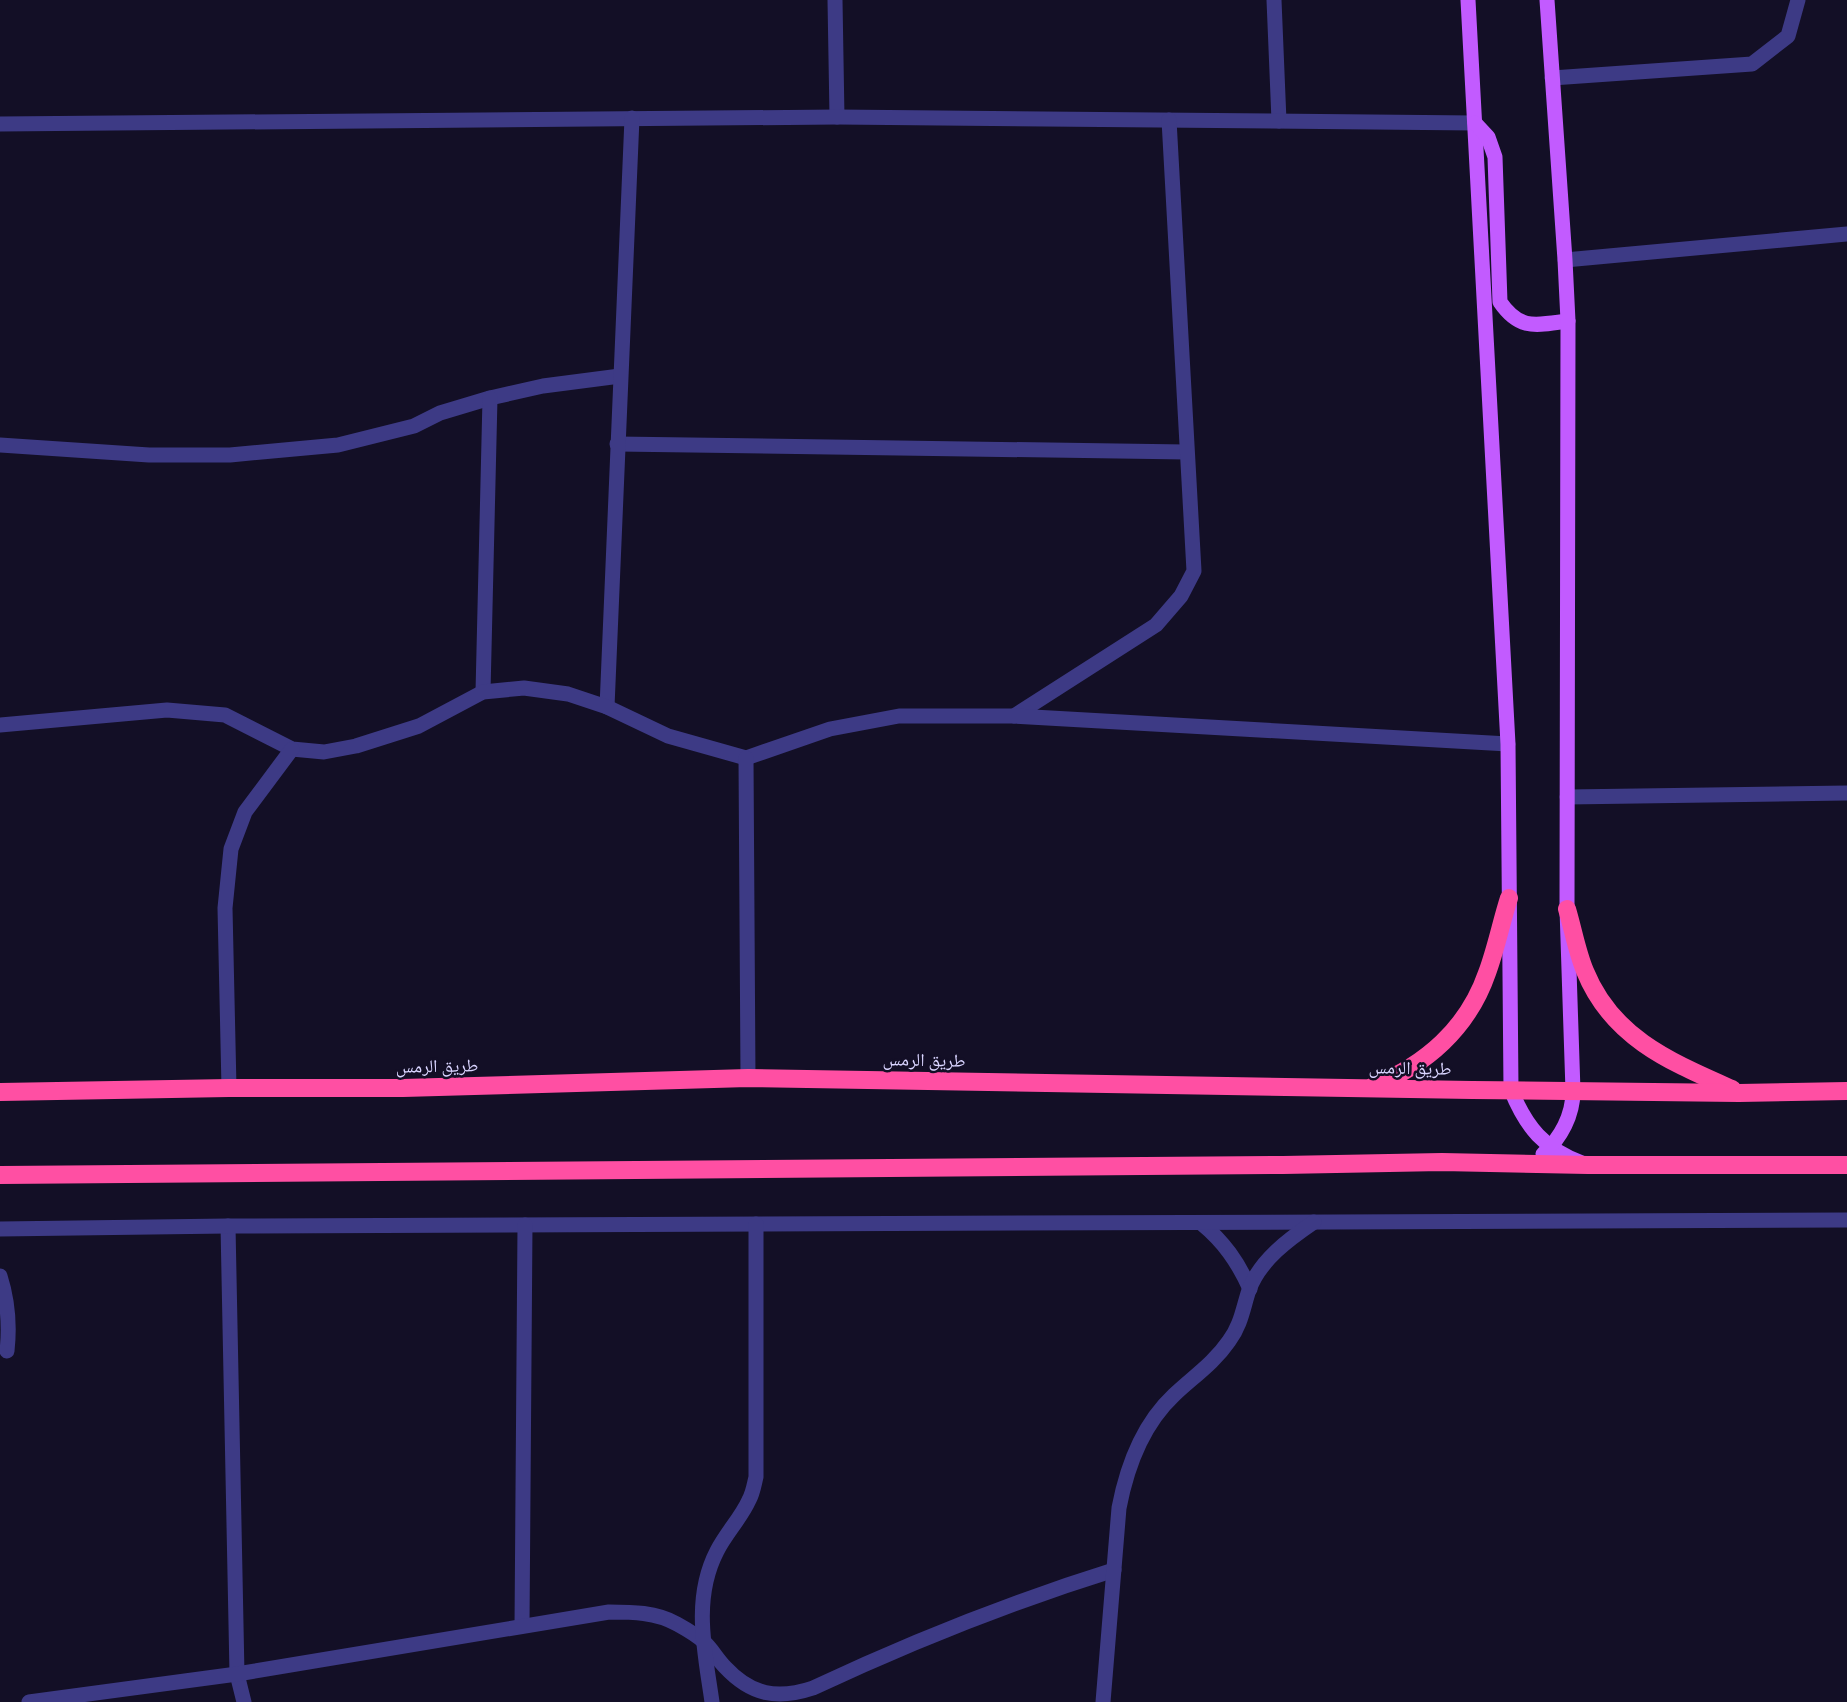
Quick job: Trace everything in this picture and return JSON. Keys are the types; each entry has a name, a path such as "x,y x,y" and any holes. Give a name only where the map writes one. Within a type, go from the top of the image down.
{"highway":[{"path":"1366,1088 1393,1078 1418,1064 1460,1024 1476,999 1488,973 1509,898"},
{"path":"1567,909 1585,971 1601,1001 1623,1029 1652,1050 1739,1093"},
{"name":"طريق الرمس","path":"0,1092 403,1088 748,1078 1739,1093 1847,1091"},
{"path":"0,1175 1442,1162 1847,1166"}],"main road":[{"path":"1468,0 1508,744 1511,1090 1525,1121 1551,1148 1568,1158 1588,1165"},
{"path":"1533,1163 1551,1148 1563,1130 1571,1107 1573,1091 1567,909 1568,321 1547,0"},
{"path":"1476,123 1488,137 1495,157 1500,302 1509,316 1521,322 1534,325 1568,321"}],"street":[{"path":"835,0 837,117"},
{"path":"1274,0 1280,121"},
{"path":"1552,78 1752,64 1788,36 1798,0"},
{"path":"0,124 837,117 1476,123"},
{"path":"607,707 632,118"},
{"path":"1014,716 1156,625 1181,596 1194,571 1169,120"},
{"path":"1565,260 1847,234"},
{"path":"0,445 149,455 230,455 338,445 414,426 440,413 490,398 543,386 620,376"},
{"path":"483,692 490,398"},
{"path":"617,444 1186,452"},
{"path":"0,725 167,710 225,715 292,749 324,752 356,746 419,726 483,692 524,688 568,694 607,707 668,736 746,758 830,729 899,716 1014,716 1508,744"},
{"path":"229,1088 225,908 231,849 245,812 292,749"},
{"path":"746,758 748,1078"},
{"path":"1567,797 1847,794"},
{"path":"0,1229 228,1226 1847,1220"},
{"path":"1201,1222 1230,1252 1242,1269 1250,1289"},
{"path":"1103,1702 1119,1508 1125,1478 1136,1449 1152,1421 1172,1397 1216,1359 1232,1338 1243,1315 1250,1289 1262,1269 1277,1250 1314,1222"},
{"path":"712,1702 701,1616 704,1592 709,1568 718,1549 750,1499 756,1477 756,1224"},
{"path":"522,1626 525,1225"},
{"path":"228,1226 237,1674 243,1702"},
{"path":"0,1276 8,1309 10,1330 7,1351"},
{"path":"29,1702 237,1674 609,1612 643,1612 675,1622 703,1641 738,1680 756,1690 775,1695 794,1694 813,1688 981,1615 1114,1570"}]}
